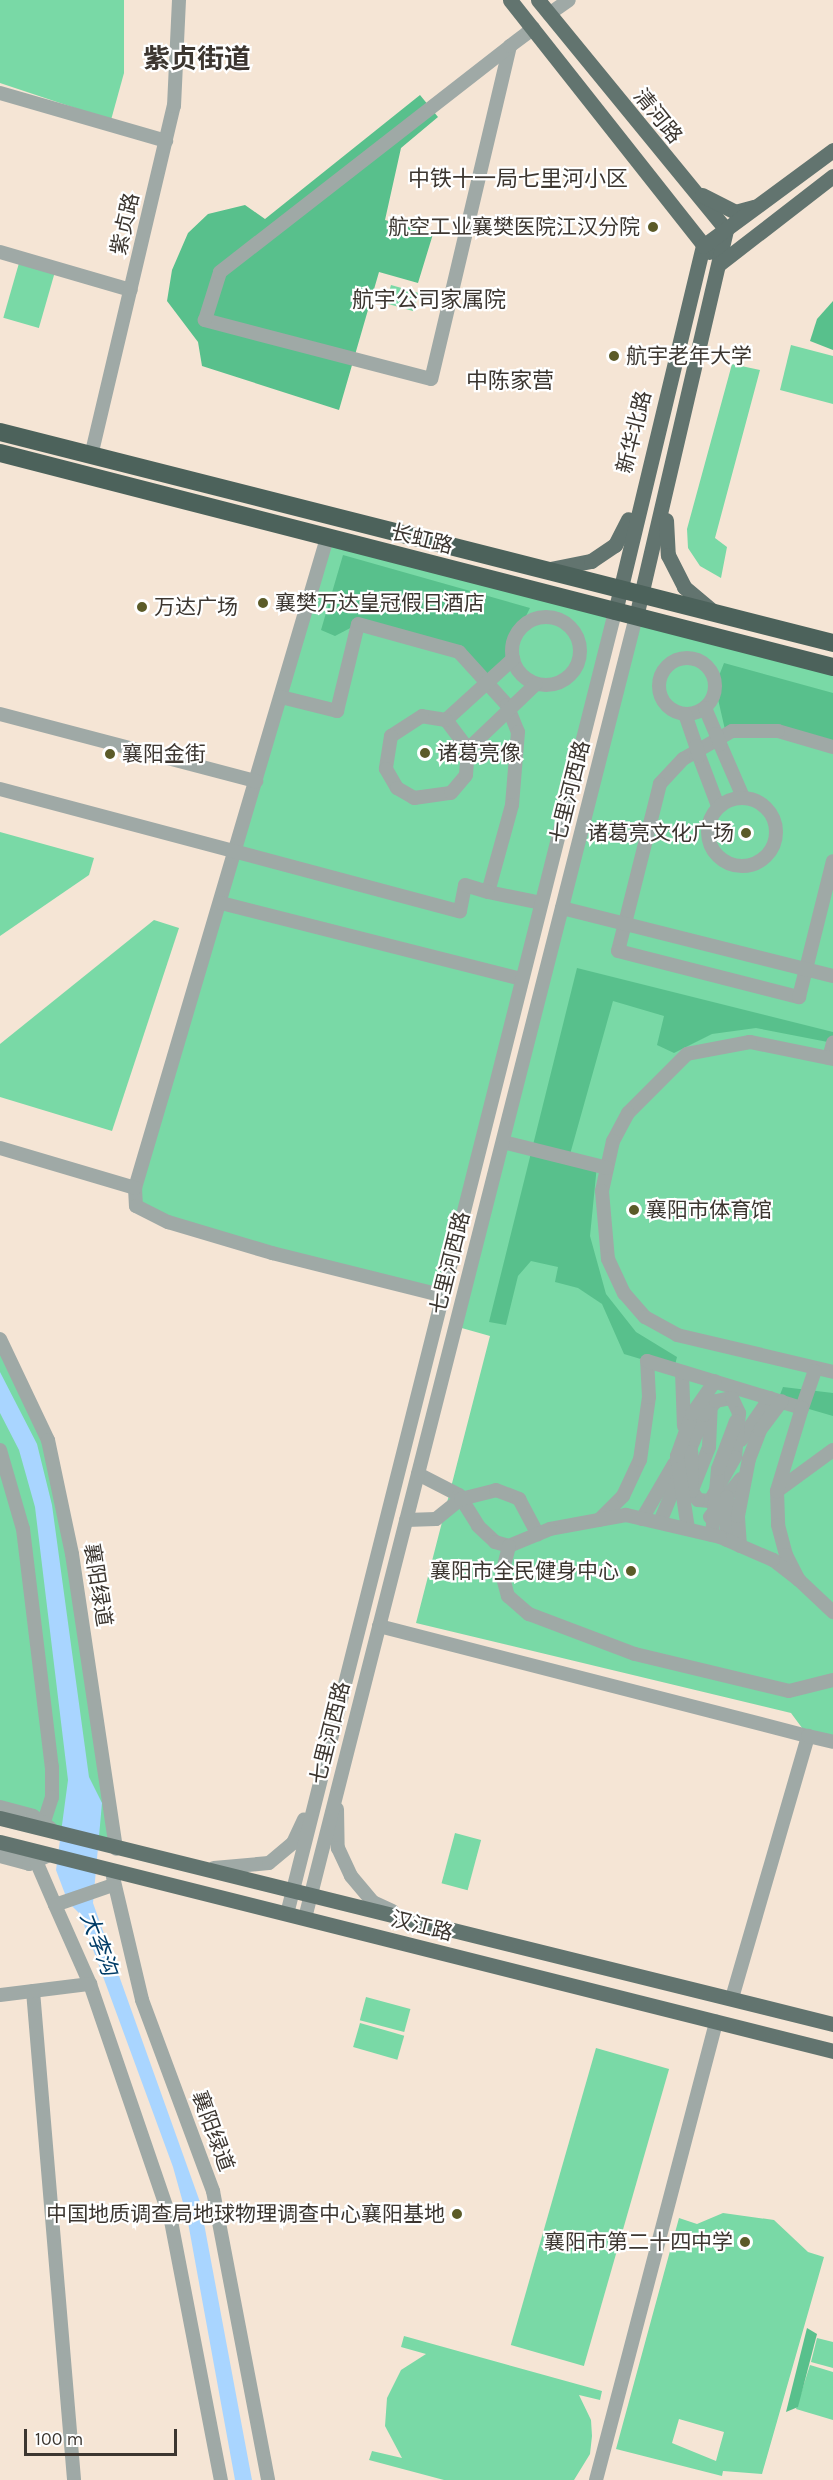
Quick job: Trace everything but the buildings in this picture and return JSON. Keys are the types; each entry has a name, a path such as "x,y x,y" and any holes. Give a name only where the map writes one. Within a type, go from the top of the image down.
{"highway":[{"name":"长虹路","path":"0,432 644,597 833,643"},
{"name":"长虹路","path":"0,453 833,667"}],"main road":[{"name":"清河路","path":"510,0 719,264"},
{"name":"清河路","path":"538,0 676,172 726,230"},
{"path":"703,246 766,204 833,150"},
{"path":"676,172 720,207 735,212 766,204"},
{"path":"719,264 833,176"},
{"path":"681,217 694,247 688,301"},
{"path":"636,617 644,597 726,230"},
{"path":"710,307 749,242"},
{"name":"新华北路","path":"615,612 617,589 703,246"},
{"path":"542,570 591,561 615,545 640,498"},
{"path":"665,504 668,555 684,587 717,615"},
{"name":"汉江路","path":"0,1818 49,1828 116,1849 833,2024"},
{"name":"汉江路","path":"0,1842 43,1858 113,1879 305,1918 833,2051"}],"street":[{"name":"紫贞路","path":"91,456 166,141 181,47 179,0"},
{"path":"549,14 568,0"},
{"path":"510,46 431,380 205,320 220,272 533,28"},
{"path":"0,93 166,141"},
{"path":"0,252 131,290"},
{"path":"327,538 135,1188 136,1206 168,1222 441,1295"},
{"name":"七里河西路","path":"287,1914 441,1295 615,612"},
{"name":"七里河西路","path":"305,1918 636,617"},
{"path":"552,618 573,631 580,652 575,668 561,682 536,684 521,675 513,659 518,632 534,619 552,618"},
{"path":"281,696 337,711 358,624 459,652 489,680 509,710 518,732 516,775 488,892"},
{"path":"446,720 468,749 466,775 451,793 428,800 397,788 385,757 391,736 412,719 446,720 513,659"},
{"path":"698,660 710,670 714,694 705,708 685,714 670,709 659,688 662,672 674,661 698,660"},
{"path":"468,749 536,684"},
{"path":"685,714 718,806 707,831 717,855 741,866 758,862 771,850 775,824 767,808 743,797 705,708"},
{"path":"0,714 256,781"},
{"path":"833,747 778,731 732,731 683,759 660,784 618,951 799,997 833,861"},
{"path":"0,789 236,849 460,910 465,885 541,903"},
{"path":"718,806 743,797"},
{"path":"221,903 522,979"},
{"path":"562,908 833,976"},
{"path":"833,1043 831,1059 750,1042 687,1054 628,1113 607,1168 602,1191 609,1259 624,1293 645,1317 676,1335 814,1371 833,1372"},
{"path":"502,1142 607,1168"},
{"path":"0,1148 135,1188"},
{"name":"襄阳绿道","path":"0,1339 48,1440 72,1554 116,1849"},
{"path":"599,1520 622,1496 640,1460 647,1428 647,1361 749,1394 802,1408"},
{"path":"799,1580 778,1525 777,1491 814,1371"},
{"path":"665,1523 709,1447 712,1404 701,1379"},
{"path":"686,1447 701,1379"},
{"path":"695,1408 701,1379"},
{"path":"692,1530 682,1508 686,1447 701,1379"},
{"path":"740,1546 738,1516 745,1416 749,1394"},
{"path":"642,1519 663,1491 712,1404 732,1398 745,1416"},
{"path":"727,1540 718,1469 745,1416 776,1400"},
{"path":"685,1489 703,1503 720,1498 743,1463 776,1400"},
{"path":"0,1450 22,1529 52,1767 49,1828 0,1807"},
{"path":"777,1491 833,1450"},
{"path":"712,1535 713,1515 731,1470 743,1463"},
{"path":"418,1474 439,1480 461,1499 495,1542 510,1546 538,1534 599,1520 642,1519 665,1523 727,1540 773,1560 799,1580 833,1612"},
{"path":"406,1520 436,1519 461,1499 496,1490 519,1499 538,1534"},
{"path":"665,1523 682,1508"},
{"path":"692,1530 713,1515"},
{"path":"510,1546 502,1574 508,1596 529,1614 635,1654 789,1691 833,1680"},
{"path":"820,1599 833,1605"},
{"path":"379,1626 833,1742"},
{"path":"732,1998 808,1736"},
{"path":"194,1868 269,1863 293,1843 318,1787"},
{"path":"337,1793 338,1848 351,1876 373,1902 413,1921"},
{"path":"0,1856 43,1858 90,1984 171,2221 221,2480"},
{"path":"60,1903 100,1891 113,1879"},
{"name":"襄阳绿道","path":"113,1879 142,2000 213,2191 268,2480"},
{"path":"0,1995 90,1984"},
{"path":"33,1991 74,2480"},
{"path":"596,2480 716,2021"}],"green space":[{"path":"0,0 124,0 124,73 111,120 0,83"},
{"path":"420,95 438,117 401,148 385,220 433,234 418,283 379,272 339,410 202,366 198,342 167,301 172,270 188,233 208,214 245,205 265,219"},
{"path":"19,263 55,273 39,328 3,318"},
{"path":"391,285 419,293 414,311 386,303"},
{"path":"833,301 833,350 810,341 817,319"},
{"path":"791,345 833,356 833,404 780,390"},
{"path":"732,364 760,370 715,538 727,547 721,578 700,566 688,548 687,529"},
{"path":"327,538 615,612 441,1295 272,1253 136,1206"},
{"path":"343,555 530,608 513,642 513,659 489,680 459,652 358,624 335,636 321,630"},
{"path":"636,617 833,667 833,1742 808,1736 791,1713 416,1623 490,1336 451,1325"},
{"path":"724,663 833,693 833,745 778,731 726,734 715,686"},
{"path":"0,832 94,858 89,875 0,936"},
{"path":"154,920 179,928 112,1131 0,1097 0,1044"},
{"path":"577,968 833,1032 833,1043 756,1028 712,1034 674,1053 657,1045 664,1016 613,1001 569,1158 597,1165 590,1236 606,1294 636,1332 677,1357 674,1369 624,1354 602,1304 578,1288 555,1282 558,1267 531,1261 518,1276 506,1325 489,1322"},
{"path":"0,1339 48,1440 116,1849 0,1818"},
{"path":"783,1387 833,1393 833,1416 778,1400"},
{"path":"455,1833 481,1840 468,1890 442,1883"},
{"path":"366,1997 410,2009 404,2032 360,2020"},
{"path":"360,2023 404,2036 397,2060 353,2047"},
{"path":"596,2048 669,2069 584,2366 511,2345"},
{"path":"723,2213 774,2220 808,2252 824,2257 762,2474 723,2471 722,2476 616,2449 679,2218 697,2224","holes":["679,2419 724,2432 716,2461 672,2443"]},
{"path":"807,2328 817,2334 798,2407 786,2412"},
{"path":"404,2336 602,2391 600,2400 579,2395 591,2420 592,2436 590,2454 574,2480 444,2480 369,2460 372,2451 402,2458 385,2426 387,2398 401,2370 426,2354 401,2347"},
{"path":"817,2338 833,2342 833,2368 811,2362"},
{"path":"810,2365 833,2372 833,2420 796,2409"}],"water":[{"name":"大李沟","path":"0,1372 37,1444 52,1505 89,1777 102,1803 93,1903 200,2202 252,2480 235,2480 187,2217 173,2167 80,1914 68,1902 56,1870 68,1780 35,1507 19,1450 0,1413"}],"place":[{"name":"航空工业襄樊医院江汉分院","path":"653,227"},
{"name":"航宇老年大学","path":"614,356"},
{"name":"襄樊万达皇冠假日酒店","path":"263,603"},
{"name":"万达广场","path":"142,607"},
{"name":"诸葛亮像","path":"425,753"},
{"name":"襄阳金街","path":"110,754"},
{"name":"诸葛亮文化广场","path":"746,833"},
{"name":"襄阳市体育馆","path":"634,1210"},
{"name":"襄阳市全民健身中心","path":"631,1571"},
{"name":"中国地质调查局地球物理调查中心襄阳基地","path":"457,2214"},
{"name":"襄阳市第二十四中学","path":"745,2242"}],"district":[{"name":"紫贞街道","path":"197,60"},
{"name":"中铁十一局七里河小区","path":"518,180"},
{"name":"航宇公司家属院","path":"429,301"},
{"name":"中陈家营","path":"510,382"}]}
